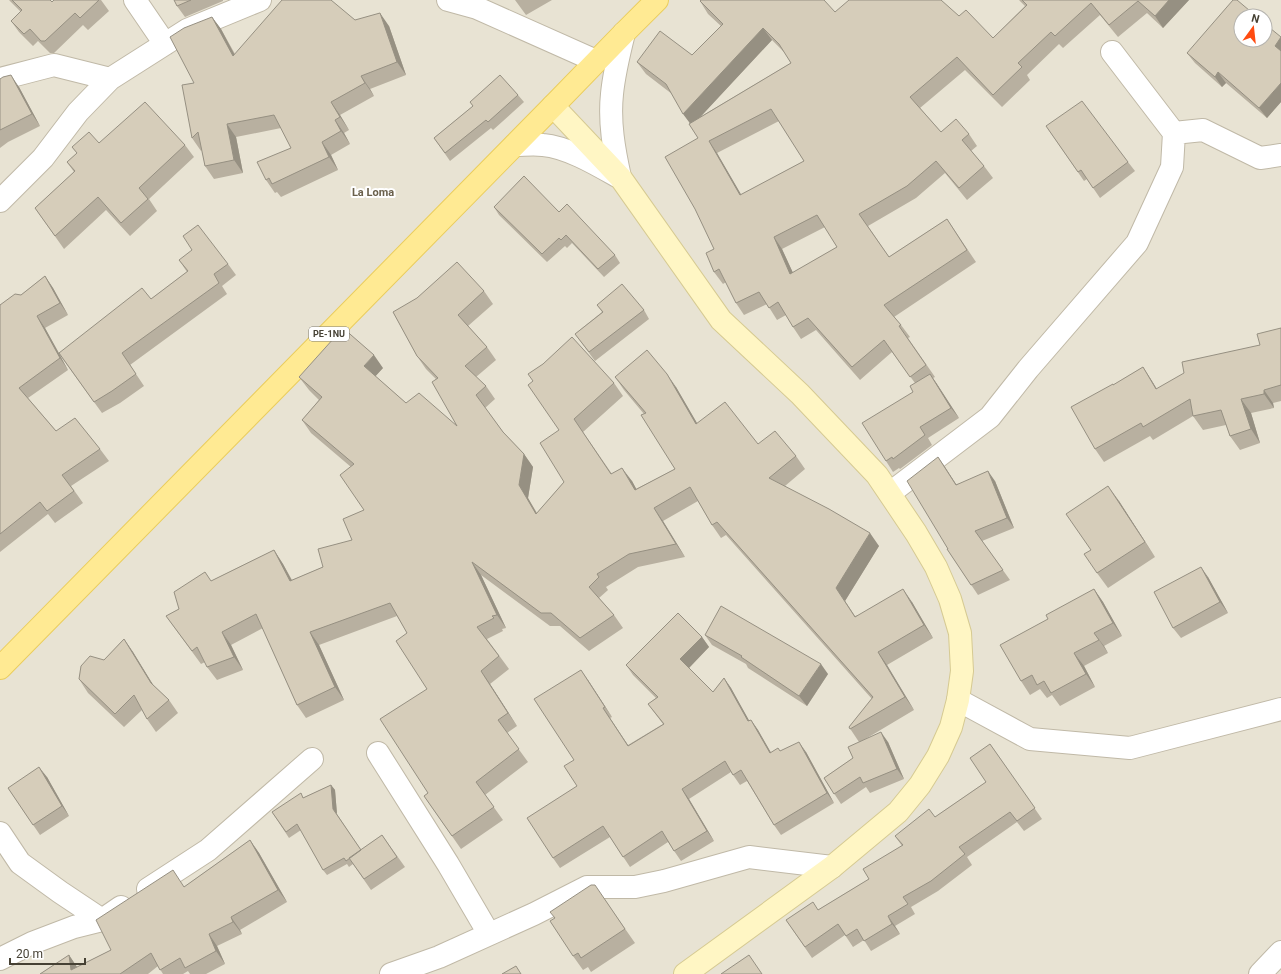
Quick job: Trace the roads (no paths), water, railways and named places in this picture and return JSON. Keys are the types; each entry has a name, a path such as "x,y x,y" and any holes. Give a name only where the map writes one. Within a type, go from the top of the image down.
{"main road":[{"name":"PE-1NU","path":"0,668 657,0"},
{"path":"553,106 620,177 721,320 800,394 877,475 916,533 936,567 950,599 960,633 962,671 958,700 938,756 920,785 898,812 832,867 685,974"}],"street":[{"path":"135,0 165,44"},
{"path":"0,201 43,158 78,112 110,79 187,30 260,0"},
{"path":"448,0 477,8 596,61"},
{"path":"620,177 613,145 611,116 615,74 624,33"},
{"path":"890,494 990,417 1028,369 1137,243 1172,167 1174,133 1112,52"},
{"path":"0,80 54,65 110,79"},
{"path":"1174,133 1203,130 1260,158 1281,155"},
{"path":"515,145 544,145 559,149 577,155 620,177"},
{"path":"958,700 1030,739 1130,748 1281,709"},
{"path":"378,753 448,864 489,934"},
{"path":"0,959 32,943 74,927 102,920 208,850 312,759"},
{"path":"0,833 20,863 102,920"},
{"path":"391,974 439,957 534,914 587,887 635,887 664,881 749,857 832,867"},
{"path":"1260,974 1281,952"}],"district":[{"name":"La Loma","path":"373,192"}]}
